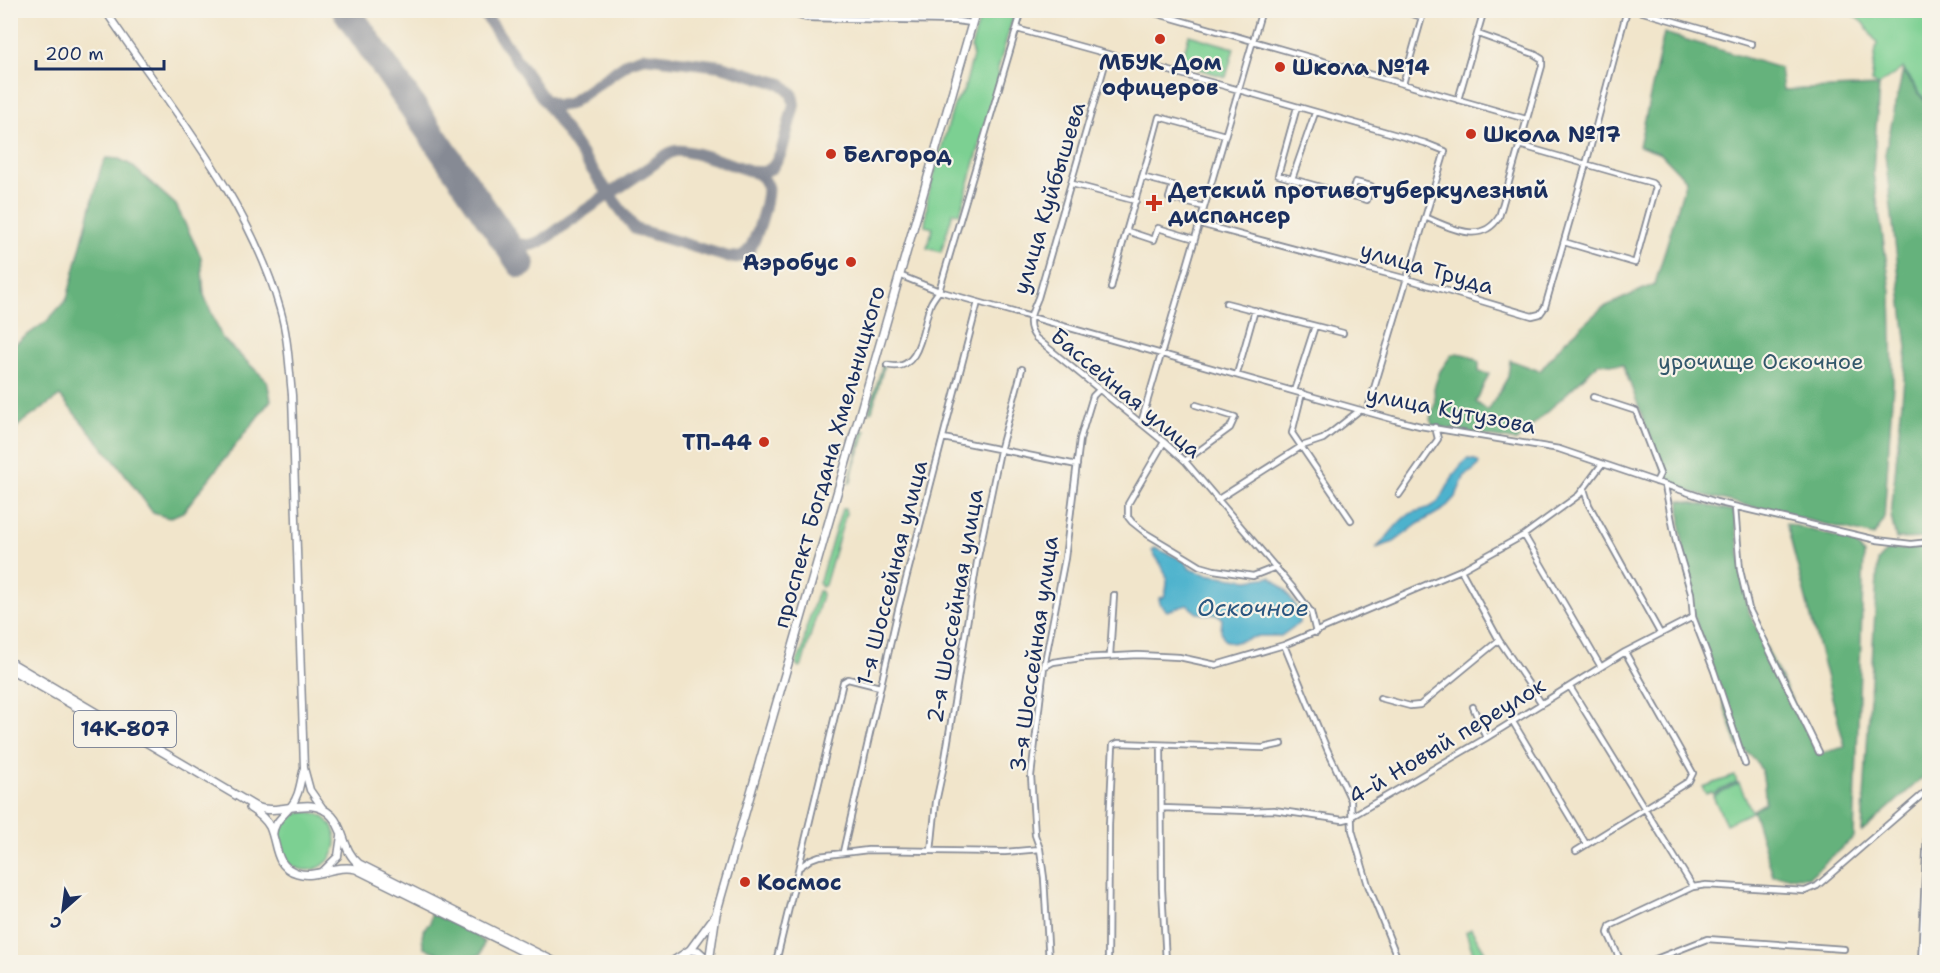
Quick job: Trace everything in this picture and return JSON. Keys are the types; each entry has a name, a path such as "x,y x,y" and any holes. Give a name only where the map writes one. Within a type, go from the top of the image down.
{"main road":[{"path":"105,10 218,175 246,223 266,265 280,311 288,353 292,395 304,768 310,790 325,810"},
{"name":"проспект Богдана Хмельницкого","path":"709,962 716,914 976,10"},
{"name":"14К-807","path":"10,662 256,807 274,811 291,806 310,805 325,810 336,821 351,856 364,867 550,962"},
{"name":"14К-807","path":"10,669 237,800 264,818 273,836 279,859 292,871 306,874 345,868 361,871 550,962"},
{"path":"273,836 277,822 291,806 299,792 304,768"},
{"path":"324,870 338,856 341,836"},
{"name":"проспект Богдана Хмельницкого","path":"672,963 690,950 716,914"},
{"path":"690,950 698,951 709,962"}],"street":[{"path":"778,10 806,18 972,23"},
{"path":"886,365 900,366 913,357 921,340 931,302 939,291 1022,10"},
{"path":"1144,10 1526,119"},
{"path":"1141,423 1262,10"},
{"path":"1400,10 1422,17 1403,84"},
{"path":"1458,100 1484,10"},
{"path":"1519,145 1586,164 1655,184 1656,190 1635,263 1564,242 1586,164 1627,10"},
{"path":"1636,10 1752,44"},
{"path":"1017,29 1425,143 1445,151 1367,412"},
{"path":"1425,217 1467,233 1481,233 1499,217 1542,66 1542,59 1530,52 1478,33"},
{"name":"улица Куйбышева","path":"1030,316 1038,298 1072,184 1108,54"},
{"path":"1297,107 1278,175 1367,200 1371,186 1355,182 1351,195"},
{"path":"1292,178 1315,112"},
{"path":"1111,288 1123,237 1136,201 1159,117 1225,135"},
{"path":"1142,177 1173,185 1169,198 1204,207"},
{"path":"1072,184 1136,201"},
{"name":"улица Труда","path":"1200,224 1407,279 1532,316 1540,314 1545,307 1564,242"},
{"path":"1127,231 1154,240 1158,228 1196,238"},
{"name":"улица Кутузова","path":"899,275 939,291 1420,426 1542,446 1735,507 1877,540 1911,544 1929,542"},
{"name":"1-я Шоссейная улица","path":"843,852 909,566 978,302"},
{"path":"1226,303 1343,333"},
{"path":"1238,375 1256,310"},
{"name":"Бассейная улица","path":"1030,316 1030,331 1036,338 1185,461 1276,567 1311,612 1316,633"},
{"path":"1294,391 1315,326"},
{"name":"2-я Шоссейная улица","path":"931,851 931,831 946,755 968,616 1000,451 1022,369"},
{"name":"3-я Шоссейная улица","path":"1049,963 1044,878 1040,849 1035,835 1031,776 1044,667 1065,558 1085,418 1093,396 1099,390"},
{"path":"1302,393 1292,433 1351,520"},
{"path":"1593,397 1636,411 1660,474 1656,482"},
{"path":"1185,461 1230,428 1235,417 1196,405"},
{"path":"1217,500 1302,446 1323,439 1360,410"},
{"path":"1400,495 1438,439 1435,427"},
{"path":"943,438 1077,465"},
{"path":"1164,442 1128,504 1128,517 1132,522 1147,534 1187,558 1214,570 1252,576 1276,567"},
{"path":"1044,667 1053,662 1110,655 1166,656 1216,665 1284,645 1461,570 1524,535 1569,503 1584,489 1602,464"},
{"path":"1665,486 1676,542 1691,593 1693,617 1745,764"},
{"path":"1584,489 1589,505 1660,633"},
{"path":"1735,507 1740,570 1749,609 1819,752"},
{"path":"1524,535 1601,667"},
{"path":"1461,570 1499,640 1542,704"},
{"path":"1110,655 1114,595"},
{"name":"4-й Новый переулок","path":"1162,808 1274,810 1343,820 1514,722 1625,652 1693,617"},
{"path":"1380,698 1410,706 1420,705 1499,640"},
{"path":"1284,645 1351,800 1352,830 1368,885 1399,963"},
{"path":"1576,851 1689,781 1693,773 1625,652"},
{"path":"776,963 843,682 848,679 880,687"},
{"path":"1570,687 1693,887"},
{"path":"1473,707 1486,738"},
{"path":"1514,722 1586,844"},
{"path":"1108,963 1112,747 1118,742 1161,746 1263,748 1282,744"},
{"path":"1161,746 1162,889 1166,963"},
{"path":"1621,963 1608,933 1610,926 1693,887 1706,885 1805,891 1817,886 1929,788"},
{"path":"1921,963 1929,788"},
{"path":"799,869 811,859 843,852 868,850 1005,852 1040,849"},
{"path":"1922,931 1929,931"},
{"path":"1648,963 1707,939 1844,949"}],"green space":[{"path":"985,11 1015,11 997,72 1000,75 960,214 953,212 941,252 927,248 933,228 925,226 928,195 954,105 964,90 973,56 971,48 980,18"},
{"path":"1848,11 1929,11 1929,106 1903,68 1879,85 1871,82 1877,43 1863,23"},
{"name":"урочище Оскочное","path":"1664,33 1780,68 1783,90 1879,86 1873,173 1891,291 1893,383 1884,520 1874,536 1674,488 1665,476 1623,365 1599,363 1516,441 1433,426 1430,419 1435,403 1434,388 1440,371 1452,354 1460,353 1469,356 1479,363 1479,372 1489,374 1476,402 1488,411 1508,377 1510,360 1540,371 1564,342 1602,308 1655,284 1686,180 1661,154 1639,146"},
{"path":"1189,35 1234,48 1226,77 1181,64"},
{"path":"1903,70 1930,109 1930,538 1896,539 1891,516 1907,348 1885,154"},
{"path":"106,158 119,159 131,165 176,205 201,257 204,295 222,338 267,381 271,400 183,512 169,518 153,513 122,470 60,396 19,425 11,434 11,347 47,321 67,299 101,168"},
{"path":"885,362 872,411 869,412 883,363"},
{"path":"863,430 866,431 849,483"},
{"path":"1680,500 1734,511 1748,610 1818,754 1845,747 1786,523 1854,542 1864,554 1854,837 1809,877 1773,876 1753,810 1765,803 1761,770 1753,757 1738,747 1692,610 1681,530"},
{"path":"842,509 845,509 846,513 825,585 822,587 819,583"},
{"path":"1929,548 1929,772 1862,832 1878,561 1889,549"},
{"path":"818,591 821,591 822,595 802,665 799,667 796,664 803,649 806,629"},
{"path":"1735,776 1737,782 1713,794 1711,792 1706,794 1702,787"},
{"path":"1739,783 1752,812 1726,824 1713,796"},
{"path":"301,812 313,812 323,816 332,825 336,847 328,862 313,870 301,870 291,866 282,857 278,847 278,835 282,825 291,816"},
{"path":"431,913 473,933 484,942 481,954 466,962 423,962 438,957 438,953 424,948 422,941 422,934 430,923"},
{"path":"1471,929 1491,962 1476,962 1466,932"}],"water":[{"path":"1468,459 1479,463 1475,469 1465,475 1456,496 1444,509 1418,524 1394,542 1376,548 1405,517 1435,504 1443,495 1457,470"},
{"name":"Оскочное","path":"1155,548 1185,561 1190,569 1205,574 1248,580 1271,577 1285,590 1301,614 1299,623 1281,636 1259,636 1232,643 1224,640 1221,631 1222,619 1219,615 1197,613 1187,605 1167,611 1160,604 1159,598 1164,597 1167,578 1152,551"}],"taxiway":[{"path":"482,10 609,194 635,229 728,257 740,257 750,249 754,241 764,210 767,186 765,181 754,172 702,155 675,151 665,156 628,182 618,188 608,195 598,202 588,208 550,236 539,242 521,245 500,234"},
{"path":"545,100 556,106 569,104 629,62 644,57 721,66 782,84 792,94 794,105 781,153 772,168 764,172 754,172"}],"runway":[{"path":"346,10 521,264"}],"place":[{"name":"МБУК Дом офицеров","path":"1160,39"},
{"name":"Школа №14","path":"1280,67"},
{"name":"Школа №17","path":"1471,134"},
{"name":"Белгород","path":"831,154"},
{"name":"Детский противотуберкулезный диспансер","path":"1154,203"},
{"name":"Аэробус","path":"851,262"},
{"name":"ТП-44","path":"764,442"},
{"name":"Космос","path":"745,882"}]}
